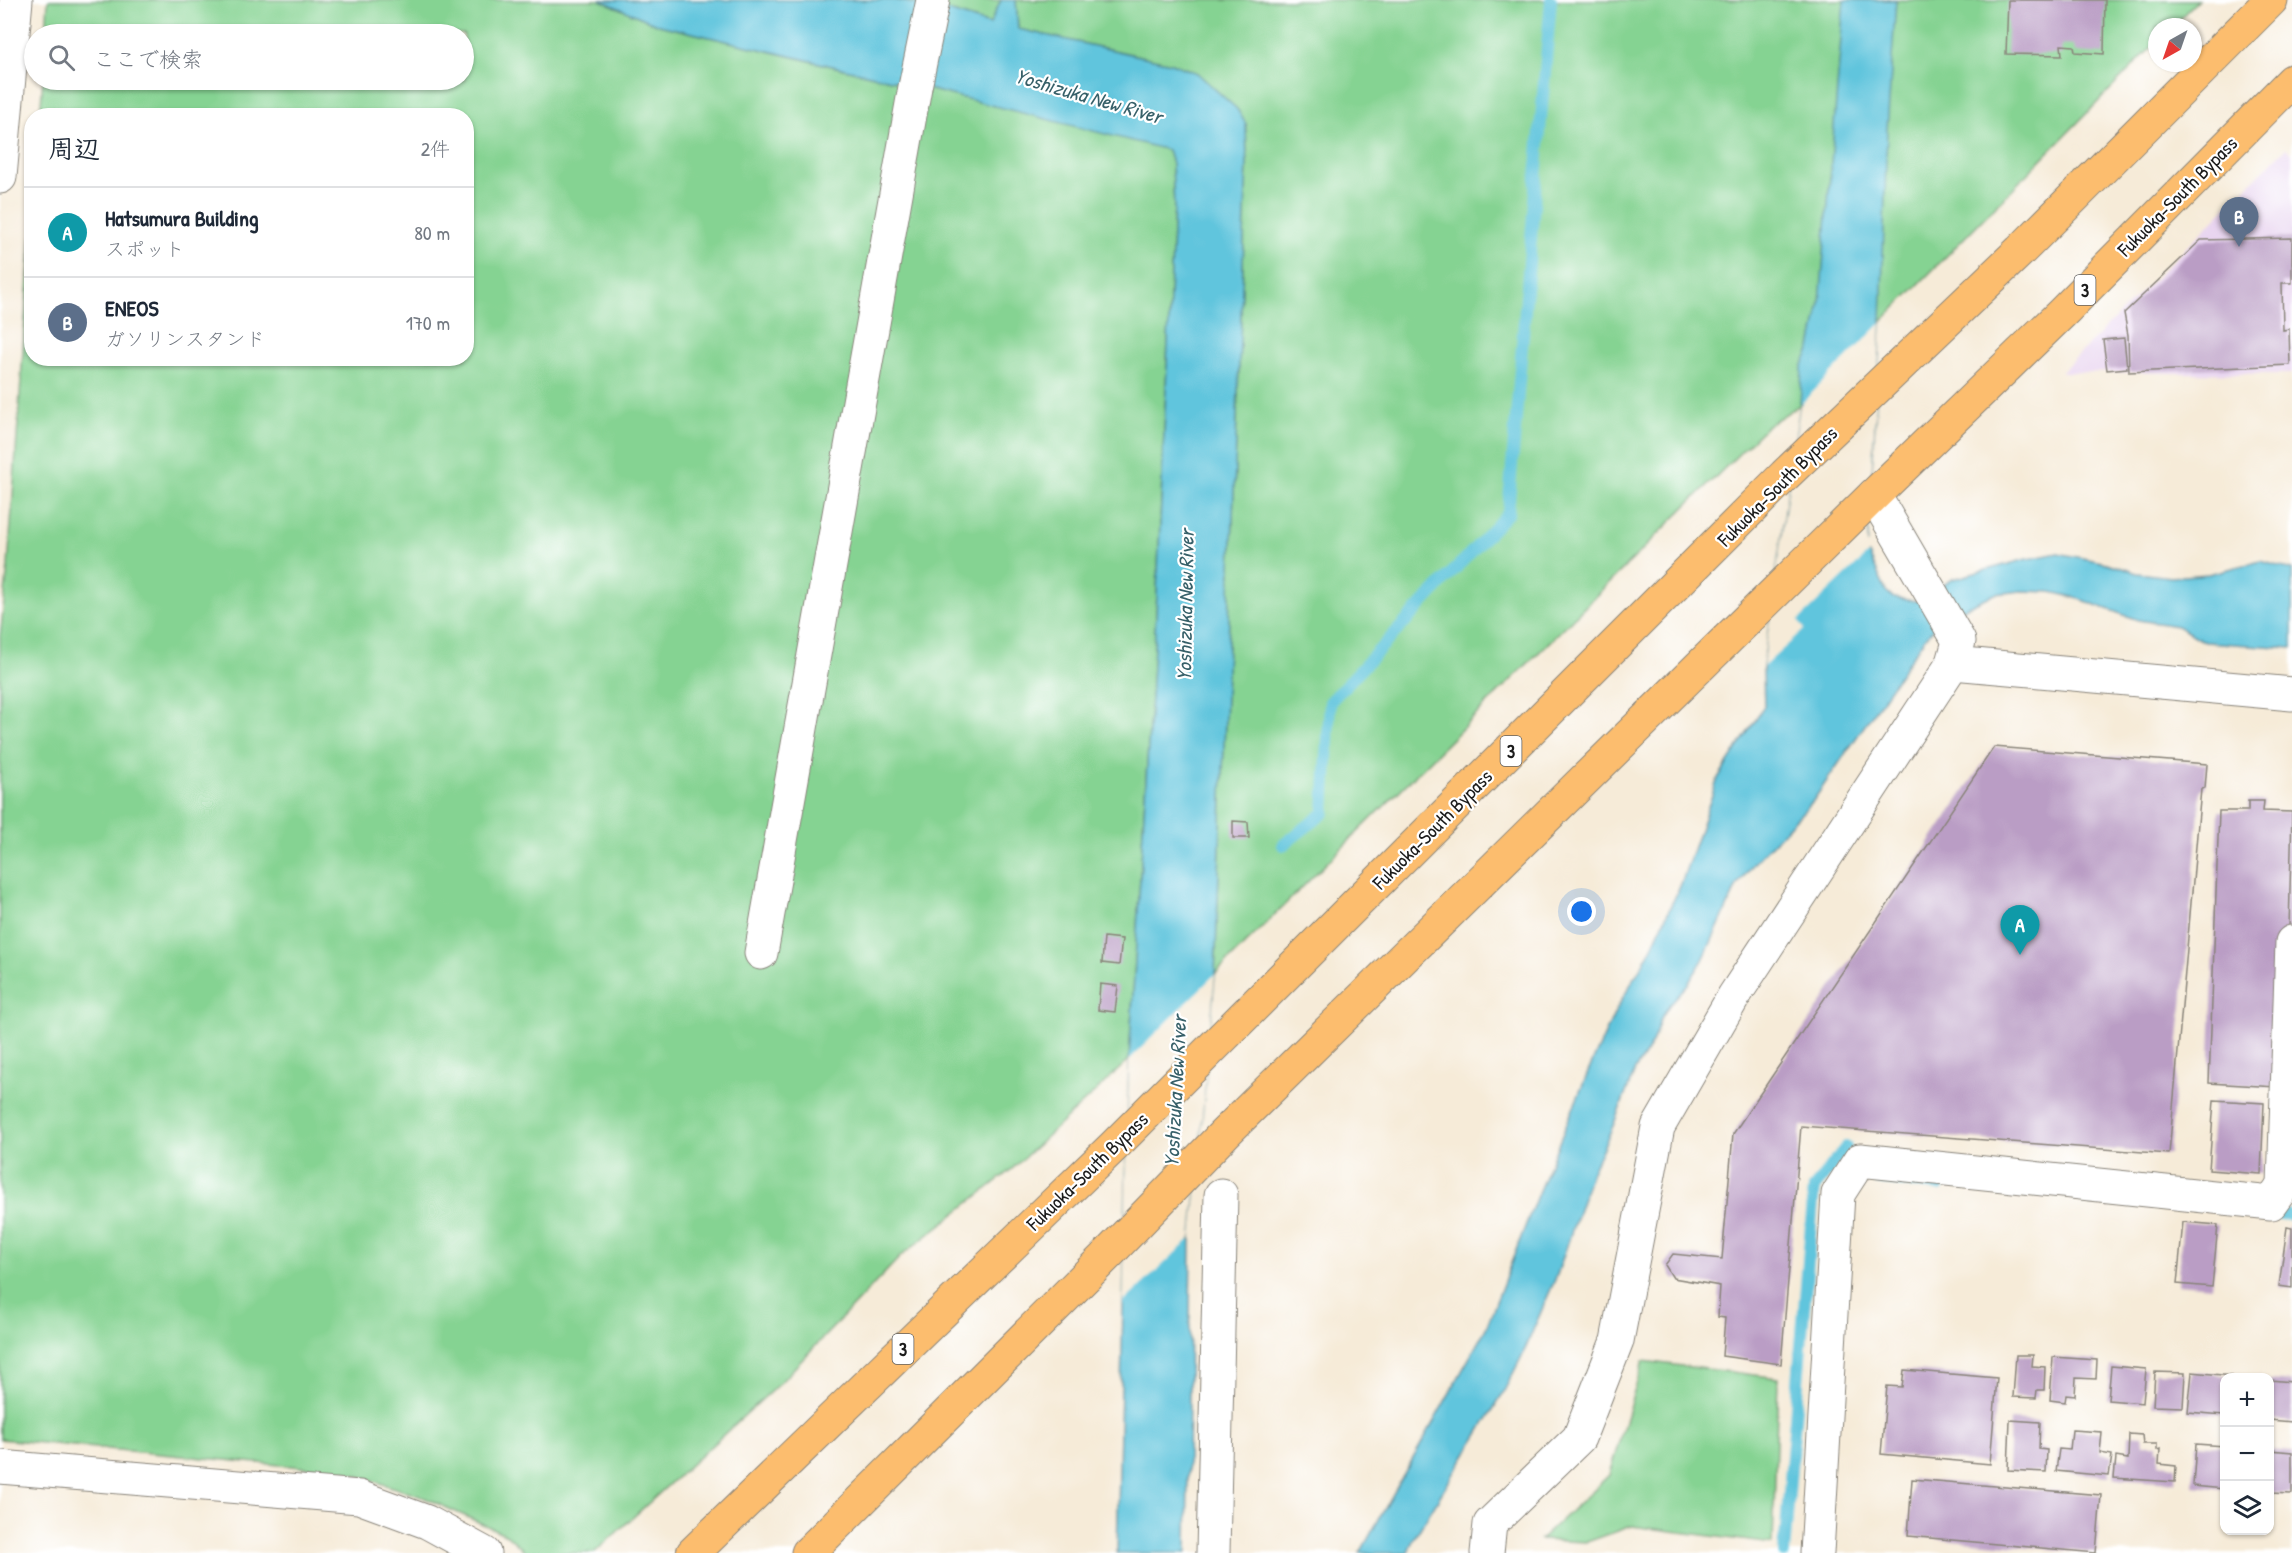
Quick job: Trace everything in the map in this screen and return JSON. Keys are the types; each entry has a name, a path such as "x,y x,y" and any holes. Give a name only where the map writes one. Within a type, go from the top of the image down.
{"highway":[{"name":"Fukuoka-South Bypass","path":"693,1553 1114,1146 1785,475 2029,242 2271,0"},
{"name":"Fukuoka-South Bypass","path":"808,1553 1108,1254 1225,1133 2062,313 2292,81"}],"street":[{"path":"0,177 16,0"},
{"path":"760,953 915,87 932,4"},
{"path":"1487,1553 1491,1524 1580,1438 1617,1341 1658,1127 1734,996 1953,663 1959,641 1874,495"},
{"path":"1953,663 2292,694"},
{"path":"1817,1553 1838,1194 1860,1160 2271,1203 2288,1185 2292,942"},
{"path":"1213,1553 1221,1195"},
{"path":"0,1467 359,1497 427,1522 484,1553"}],"shaded area":[{"path":"2286,148 2292,154 2292,374 2061,372"}],"green space":[{"path":"48,0 600,0 659,25 1168,149 1172,164 1174,206 1156,615 1129,1060 1012,1169 901,1256 779,1384 594,1553 527,1553 507,1535 425,1498 344,1471 0,1439 0,637 8,566 24,336 24,366 474,366 474,108 41,108 42,90 474,90 474,24 47,24"},
{"path":"895,0 1001,0 991,24 939,8"},
{"path":"1016,0 2198,0 2180,18 2148,18 2148,51 1800,405 1768,425 1215,974 1247,162 1246,124 1197,73 1171,63 1018,29"},
{"path":"1643,1361 1778,1378 1773,1544 1632,1526 1587,1542 1540,1540 1609,1475"}],"water":[{"name":"Yoshizuka New River","path":"600,0 895,0 939,8 990,24 1001,0 1016,0 1018,29 1171,63 1197,73 1237,109 1246,124 1247,162 1215,974 1191,1238 1187,1553 1117,1553 1129,1060 1156,615 1174,206 1172,164 1168,150 908,84 659,25"},
{"path":"1844,0 1896,0 1887,130 1881,323 1867,550 1886,591 1894,598 1916,601 1953,579 2058,553 2107,563 2137,573 2171,577 2208,574 2261,561 2292,570 2292,648 2205,642 2177,626 2138,620 2073,597 2051,592 2022,591 1995,594 1968,606 1934,628 1924,639 1813,801 1754,863 1737,886 1703,960 1660,1020 1652,1043 1635,1070 1592,1171 1557,1275 1521,1358 1502,1395 1413,1540 1408,1553 1360,1553 1486,1328 1589,1070 1616,1010 1650,951 1681,884 1718,778 1764,707 1763,667 1800,405 1802,367 1811,348 1820,303"}],"pier":[{"path":"1881,323 1867,543 1871,551 1798,621 1805,629 1763,667 1800,405"},
{"path":"1215,974 1191,1238 1123,1303 1129,1060"}],"building":[{"path":"2008,0 2105,0 2104,54 2075,52 2074,46 2061,45 2062,55 2006,54"},
{"path":"2292,238 2292,283 2282,283 2283,330 2289,329 2290,365 2129,372 2128,335 2124,313 2201,240"},
{"path":"2124,338 2127,368 2107,370 2103,340"},
{"path":"1994,747 2207,764 2205,788 2201,789 2169,1154 1801,1126 1781,1364 1722,1356 1725,1318 1718,1317 1720,1286 1673,1278 1665,1265 1673,1254 1722,1259 1733,1134"},
{"path":"2248,801 2264,801 2263,811 2292,812 2288,967 2277,1087 2209,1083 2219,811 2248,811"},
{"path":"1233,821 1248,822 1249,838 1233,838"},
{"path":"1104,937 1122,939 1119,965 1102,963"},
{"path":"1100,984 1118,986 1115,1012 1098,1010"},
{"path":"2214,1100 2264,1103 2261,1174 2209,1170"},
{"path":"2183,1222 2218,1225 2212,1287 2177,1284"},
{"path":"2287,1227 2292,1228 2292,1288 2279,1286"},
{"path":"2016,1355 2033,1355 2032,1366 2045,1367 2044,1390 2037,1390 2036,1398 2013,1397"},
{"path":"2053,1357 2097,1360 2096,1379 2076,1378 2075,1396 2066,1395 2065,1402 2050,1400"},
{"path":"2111,1366 2146,1369 2143,1403 2108,1400"},
{"path":"1904,1370 1997,1378 1990,1464 1881,1454 1887,1386 1902,1387"},
{"path":"2155,1372 2185,1373 2183,1407 2153,1406"},
{"path":"2192,1372 2220,1375 2220,1415 2188,1412"},
{"path":"2274,1380 2292,1382 2292,1422 2274,1420"},
{"path":"2010,1420 2040,1422 2039,1449 2047,1450 2046,1472 2008,1470"},
{"path":"2072,1430 2102,1432 2100,1453 2112,1455 2109,1476 2056,1471 2059,1449 2070,1450"},
{"path":"2129,1434 2142,1435 2143,1444 2157,1444 2157,1450 2160,1449 2159,1464 2176,1466 2175,1482 2114,1478 2116,1457 2128,1459"},
{"path":"2196,1444 2220,1446 2220,1489 2193,1486"},
{"path":"2274,1450 2292,1452 2292,1494 2274,1493"},
{"path":"1912,1479 2101,1495 2096,1553 1908,1536"}],"waterway":[{"path":"1283,845 1324,813 1330,702 1508,513 1551,0"},
{"path":"1784,1553 1814,1188 1846,1147"},
{"path":"1878,1179 1939,1185"},
{"path":"2268,1213 2292,1215"}],"place":[{"name":"ENEOS","path":"2239,247"},
{"name":"Hatsumura Building","path":"2020,955"}]}
